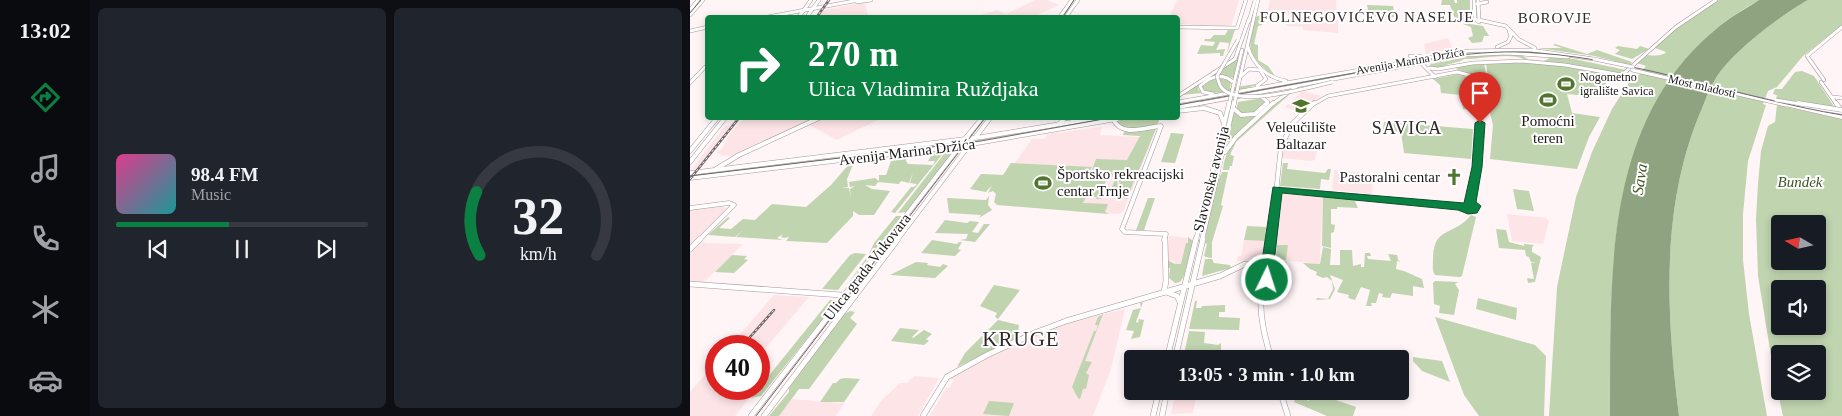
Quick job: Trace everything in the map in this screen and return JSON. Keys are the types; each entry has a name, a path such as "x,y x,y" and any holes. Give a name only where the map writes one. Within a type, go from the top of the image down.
{"main road":[{"path":"690,10 698,0"},
{"path":"690,15 703,0"},
{"path":"800,15 812,0"},
{"path":"808,15 819,0"},
{"path":"816,4 820,6 859,0"},
{"path":"779,15 871,0"},
{"path":"1061,15 1072,0"},
{"path":"1180,27 1237,28 1246,0"},
{"name":"Slavonska avenija","path":"1176,350 1220,164 1250,19 1256,0"},
{"name":"Slavonska avenija","path":"1237,82 1248,43 1256,0"},
{"path":"1429,68 1442,69 1498,61 1528,61 1623,74 1636,60 1676,27 1716,0"},
{"path":"1067,15 1078,1"},
{"path":"1487,2 1476,1 1479,21 1506,26 1513,36 1532,47 1568,54"},
{"path":"812,10 836,4"},
{"path":"786,15 802,11"},
{"path":"1250,19 1217,76 1219,85 1240,97 1256,98 1372,72"},
{"path":"1842,27 1808,55 1808,59 1842,111"},
{"path":"690,32 705,29"},
{"path":"1180,95 1234,60 1239,51 1244,30"},
{"path":"1488,50 1504,44 1513,36"},
{"path":"1248,43 1250,54 1272,77 1282,80 1304,80"},
{"name":"Avenija Marina Držića","path":"1180,107 1304,80 1443,54 1488,50 1531,50 1568,54 1642,71"},
{"name":"Avenija Marina Držića","path":"1180,102 1310,83 1465,55 1499,53 1554,55 1594,60"},
{"path":"1410,56 1443,54"},
{"path":"1415,60 1429,68 1436,76"},
{"path":"1421,63 1436,76"},
{"path":"1457,66 1455,68 1457,72"},
{"path":"690,83 705,68"},
{"path":"1226,94 1207,93 1201,90 1200,87 1211,78 1217,76 1228,77 1237,82 1244,71 1250,69 1260,70 1266,77 1262,84 1239,93"},
{"path":"1442,69 1447,71 1448,74"},
{"name":"Most mladosti","path":"1642,71 1775,102"},
{"path":"1269,350 1261,311 1261,295 1268,275 1266,263 1276,189 1284,137 1295,121 1315,102 1332,94 1457,72 1473,76 1478,94 1480,123 1478,159 1470,204 1475,206 1474,210 1468,210 1463,206 1276,189"},
{"path":"1220,164 1228,145 1234,138 1285,93 1310,83"},
{"path":"1828,90 1841,98"},
{"path":"1231,107 1239,114 1250,116 1258,113 1268,102 1262,96 1239,93"},
{"path":"1833,97 1841,98"},
{"path":"1836,102 1841,98"},
{"path":"1775,102 1842,111"},
{"path":"1775,102 1842,118"},
{"name":"Slavonska avenija","path":"1169,350 1224,127 1231,107"},
{"path":"1180,111 1199,109 1220,113 1223,117 1224,127"},
{"path":"690,150 715,120"},
{"path":"690,162 723,120"},
{"path":"716,169 735,157 816,120"},
{"name":"Ulica grada Vukovara","path":"751,416 980,120"},
{"name":"Ulica grada Vukovara","path":"764,416 988,120"},
{"path":"1059,124 1063,120"},
{"name":"Avenija Marina Držića","path":"690,172 964,140 1084,120"},
{"name":"Avenija Marina Držića","path":"690,178 960,146 1107,120"},
{"path":"1114,120 1116,125 1125,130 1161,126 1122,229 1123,231 1166,234 1164,274 1167,287 1163,292"},
{"path":"981,129 983,134 993,136"},
{"path":"935,148 950,150 953,152 952,157"},
{"path":"690,172 726,169"},
{"path":"690,208 729,203 734,205 690,249"},
{"path":"922,416 944,379 981,358 1066,321 1209,279 1245,264 1266,263"},
{"path":"1195,271 1200,277 1209,279"},
{"path":"1167,282 1176,288"},
{"path":"690,284 855,296"},
{"path":"1163,292 1178,296 1181,303"},
{"path":"1154,416 1157,400"},
{"path":"1162,416 1165,400"},
{"path":"1283,400 1288,416"}],"shaded area":[{"path":"1035,0 1047,0 1059,5 1037,15 981,15 997,10 1006,14"},
{"path":"1177,0 1239,0 1231,27 1180,24 1180,15 1170,15"},
{"path":"1270,0 1336,0 1337,16 1267,14"},
{"path":"865,2 868,15 820,15 823,10"},
{"path":"1288,17 1338,19 1338,33 1303,30 1303,27 1286,26"},
{"path":"1448,38 1453,50 1426,54 1424,44"},
{"path":"1303,91 1321,96 1300,112 1285,107"},
{"path":"734,120 738,120 700,168 692,169 725,126 729,126"},
{"path":"742,120 811,120 731,157 723,156 716,152 722,149 731,132"},
{"path":"817,120 878,120 837,140 808,124"},
{"path":"1102,127 1100,135 1138,137 1151,143 1123,212 1118,214 1071,211 1092,168 1015,163 1032,139 1045,139 1047,134"},
{"path":"1290,138 1318,141 1315,160 1282,158 1285,140"},
{"path":"1334,170 1373,174 1372,194 1332,190"},
{"path":"1280,192 1323,195 1320,264 1272,259"},
{"path":"726,208 726,211 690,245 690,210"},
{"path":"1507,214 1547,218 1549,221 1543,244 1512,241"},
{"path":"1169,236 1189,238 1181,264 1175,264 1167,260"},
{"path":"1244,240 1266,241 1268,244 1265,260 1259,263 1237,261 1238,256 1241,256"},
{"path":"705,241 704,243 743,244 702,284 690,281 690,251 698,243"},
{"path":"774,295 809,297 770,343 770,335 739,335"},
{"path":"1125,309 1111,369 1093,416 930,416 946,388 949,388 954,380 951,378 953,376 1045,331 1079,320"},
{"path":"705,375 705,400 747,400 735,416 690,416 690,392"},
{"path":"914,376 939,378 918,416 871,416 881,401 900,383 907,383"},
{"path":"792,399 845,402 836,416 779,416"},
{"path":"1174,400 1195,400 1193,413 1171,414"}],"green space":[{"path":"1442,0 1454,0 1457,3 1457,0 1470,0 1470,24 1483,26 1489,36 1484,36 1482,42 1472,43 1468,38 1473,36 1471,27 1463,24 1464,21 1455,19 1450,5 1441,5"},
{"path":"1719,0 1759,0 1715,30 1678,69 1651,112 1632,159 1620,208 1614,260 1611,312 1610,416 1549,416 1557,287 1576,197 1592,152 1612,109 1634,75 1638,76 1646,66 1637,63 1648,55 1665,53 1655,48 1676,28"},
{"path":"1808,0 1842,0 1842,25 1803,56 1777,87 1768,91 1763,104 1766,105 1748,161 1743,214 1743,260 1749,314 1767,416 1679,416 1671,338 1670,259 1679,181 1689,143 1710,88 1723,68 1758,35"},
{"path":"1367,5 1393,6 1395,17 1369,16"},
{"path":"1265,15 1262,25 1258,26 1254,44 1258,45 1258,60 1268,66 1275,76 1268,72 1254,57 1250,47 1256,17"},
{"path":"1228,30 1235,30 1227,53 1229,43 1220,42 1216,50 1225,49 1223,56 1220,56 1220,53 1197,54 1201,45 1213,46 1215,42 1204,41 1205,39 1210,39 1214,35 1225,35"},
{"path":"1553,45 1587,54 1597,50 1632,62 1630,65 1595,56 1537,48 1562,48"},
{"path":"1618,46 1637,49 1640,46 1649,49 1632,59 1615,54 1620,50 1615,48"},
{"path":"1521,55 1528,59 1544,61 1551,57 1574,59 1626,70 1622,74 1574,65 1524,59 1511,56 1464,59 1442,68 1429,66 1468,57"},
{"path":"1239,57 1234,79 1225,76 1212,78 1199,85 1198,89 1202,93 1182,95"},
{"path":"1484,63 1486,73 1479,74 1480,83 1478,86 1472,75 1456,69 1460,66"},
{"path":"1486,63 1550,64 1611,75 1598,97 1567,94 1572,113 1600,117 1589,137 1577,169 1490,159 1493,125 1487,101 1491,101"},
{"path":"1802,71 1814,76 1835,108 1776,99 1777,95 1773,94 1775,89 1782,89 1795,72"},
{"path":"1459,74 1469,79 1474,110 1463,109 1461,95 1441,93 1440,85 1433,79"},
{"path":"1225,77 1231,82 1230,88 1262,83 1240,90 1221,93 1206,91 1201,87 1213,79"},
{"path":"1286,94 1290,94 1236,142 1230,155 1234,156 1232,166 1230,166 1229,170 1223,170 1225,158 1230,147 1238,137 1256,118"},
{"path":"1263,98 1265,103 1256,112 1241,114 1236,110 1238,102"},
{"name":"Bundek","path":"1777,105 1842,119 1842,416 1783,416 1780,400 1826,400 1826,345 1771,345 1771,356 1758,276 1756,219 1761,151 1768,126 1775,122"},
{"path":"1234,112 1245,117 1260,113 1227,143"},
{"path":"1124,120 1159,120 1157,125 1131,129 1115,122"},
{"path":"1384,122 1473,129 1471,159 1404,153 1401,132 1383,130"},
{"path":"1156,129 1138,172 1105,171 1137,173 1127,199 1118,196 1120,185 1118,176 1089,173 1117,177 1118,189 1116,197 1108,197 1116,177 1108,176 1101,192 1099,190 1101,199 1086,197 1083,203 1108,204 1105,212 1109,214 997,205 994,202 996,194 993,191 988,193 992,185 986,192 970,189 981,174 1003,175 1011,163 1092,167 1090,171 1096,171 1092,170 1096,159 1127,160 1140,136 1123,135 1124,132"},
{"path":"1171,133 1184,134 1175,163 1161,162"},
{"path":"945,151 895,213 891,212 911,187 917,184 910,183 913,172 909,183 901,181 899,184 878,182 875,186 865,185 872,189 890,191 874,215 859,215 853,211 853,216 827,243 786,241 789,237 781,237 783,234 777,238 783,240 736,237 743,230 735,237 708,235 728,217 730,218 719,228 731,229 743,219 755,220 772,204 806,207 831,185 851,162 854,162 847,179 848,187 842,188 849,188 851,198 850,189 855,186 850,187 849,182 875,178 879,181 879,175 886,175 892,158 885,158 907,155 906,161 908,164 933,165 935,161 928,161 931,156 922,155 923,153"},
{"path":"950,151 951,155 906,212 898,213 944,154"},
{"path":"1283,163 1288,163 1287,169 1325,173 1328,169 1331,169 1329,180 1321,179 1320,189 1280,186"},
{"path":"1222,172 1228,172 1221,205 1223,206 1212,242 1212,258 1204,256 1207,244 1205,243 1213,197"},
{"path":"1513,189 1529,191 1534,211 1517,209"},
{"path":"989,196 988,205 992,210 979,218 981,215 949,213 947,198 986,200"},
{"path":"1323,196 1354,199 1358,208 1337,207 1337,209 1331,209 1331,224 1335,225 1334,232 1331,233 1331,248 1322,246"},
{"path":"1148,198 1155,198 1144,230 1136,230"},
{"path":"1471,215 1476,217 1462,276 1435,275 1433,260 1437,241 1441,236 1464,222"},
{"path":"896,216 902,216 846,286 868,256 874,243"},
{"path":"945,220 967,223 970,221 979,222 972,232 978,233 984,224 990,224 975,242 960,240 966,239 968,234 935,233"},
{"path":"1247,226 1266,227 1265,241 1244,240"},
{"path":"1496,229 1506,230 1509,242 1524,246 1524,244 1534,245 1532,252 1541,257 1535,282 1528,283 1527,278 1534,279 1531,263 1536,263 1531,262 1529,257 1526,256 1525,250 1499,248"},
{"path":"1188,237 1193,241 1184,276 1180,282 1175,283 1169,278 1170,268 1167,268 1167,260 1175,264 1181,264 1186,243 1188,243"},
{"path":"932,240 957,244 962,242 958,249 961,250 955,256 921,253"},
{"path":"1277,245 1288,245 1286,260 1276,259"},
{"path":"1323,247 1331,249 1330,265 1340,265 1340,250 1352,250 1353,266 1361,264 1361,267 1364,267 1365,253 1370,253 1371,256 1367,256 1368,259 1391,261 1388,254 1397,255 1398,260 1401,262 1397,261 1396,269 1422,279 1424,288 1413,286 1413,296 1392,293 1390,298 1382,297 1383,294 1379,293 1376,303 1371,303 1372,306 1366,306 1370,290 1361,287 1355,300 1348,298 1349,295 1337,292 1343,280 1330,275 1335,289 1330,299 1316,300 1317,298 1328,299 1333,289 1332,281 1327,277 1323,278 1316,275 1317,272 1303,263 1320,264"},
{"path":"855,253 866,254 838,290 822,289 850,255"},
{"path":"732,255 747,256 744,259 748,260 734,273 715,272"},
{"path":"1205,259 1212,259 1214,263 1230,265 1231,268 1202,276"},
{"path":"1272,259 1287,262 1277,278 1271,275"},
{"path":"916,262 940,267 943,264 948,266 935,278 890,275"},
{"path":"1435,281 1458,282 1455,284 1459,290 1454,315 1439,313 1440,306 1434,304 1433,283"},
{"path":"994,285 1020,290 998,319 995,317 997,313 980,306"},
{"path":"1478,298 1517,308 1516,320 1476,309"},
{"path":"830,300 835,300 834,305 770,385 770,374"},
{"path":"1195,301 1197,301 1196,308 1225,305 1225,312 1219,312 1219,317 1240,318 1239,330 1189,329"},
{"path":"1141,308 1136,322 1138,323 1139,319 1144,320 1140,337 1131,339 1134,331 1126,330 1133,310"},
{"path":"850,311 855,312 850,318 857,324 809,389 799,389 779,416 769,416 789,392 789,388 844,314"},
{"path":"1103,314 1085,361 1092,362 1086,373 1089,375 1086,389 1083,389 1080,399 1072,387 1094,331 1096,331 1098,325 1095,325 1098,317"},
{"path":"1435,317 1535,345 1546,356 1544,416 1479,416 1464,395"},
{"path":"998,320 1019,325 1017,338 957,367 965,353"},
{"path":"900,328 919,330 913,338 924,330 932,334 926,339 929,341 924,345 891,341"},
{"path":"1189,331 1205,332 1204,343 1218,345 1221,343 1221,350 1185,350"},
{"path":"1413,357 1442,361 1450,382 1422,371 1413,361"},
{"path":"845,378 860,379 844,402 820,402 833,383"},
{"path":"1295,400 1336,400 1356,407 1353,416 1327,416 1294,402"},
{"path":"989,401 1014,403 1009,416 983,414"}],"water":[{"name":"Sava","path":"1759,0 1808,0 1758,35 1723,68 1710,88 1689,143 1679,181 1670,259 1671,338 1679,416 1610,416 1611,313 1614,260 1620,208 1632,159 1651,112 1678,68 1715,30"}],"tram line":[{"path":"690,13 701,0"},
{"path":"1064,15 1074,0"},
{"path":"1180,105 1427,60 1494,52 1517,52 1577,57 1616,64 1804,108 1842,115"},
{"path":"966,143 983,120"},
{"path":"966,143 1098,120"},
{"path":"690,176 966,143"},
{"path":"756,416 966,143"}],"railway":[{"path":"818,15 829,0"},
{"path":"690,179 737,120"},
{"path":"752,335 774,310"}],"place":[{"name":"Nogometno igralište Savica","path":"1566,84"},
{"name":"Pomoćni teren","path":"1548,100"},
{"name":"Veleučilište Baltazar","path":"1301,106"},
{"name":"Pastoralni centar","path":"1454,177"},
{"name":"Športsko rekreacijski centar Trnje","path":"1043,183"}],"district":[{"name":"FOLNEGOVIĆEVO NASELJE","path":"1367,17"},
{"name":"BOROVJE","path":"1555,18"},
{"name":"SAVICA","path":"1407,128"},
{"name":"KRUGE","path":"1021,339"}],"route":[{"path":"1267,280 1268,275 1265,265 1269,254 1276,189 1463,206 1465,209 1472,211 1475,209 1475,206 1470,204 1477,167 1480,123"}]}
